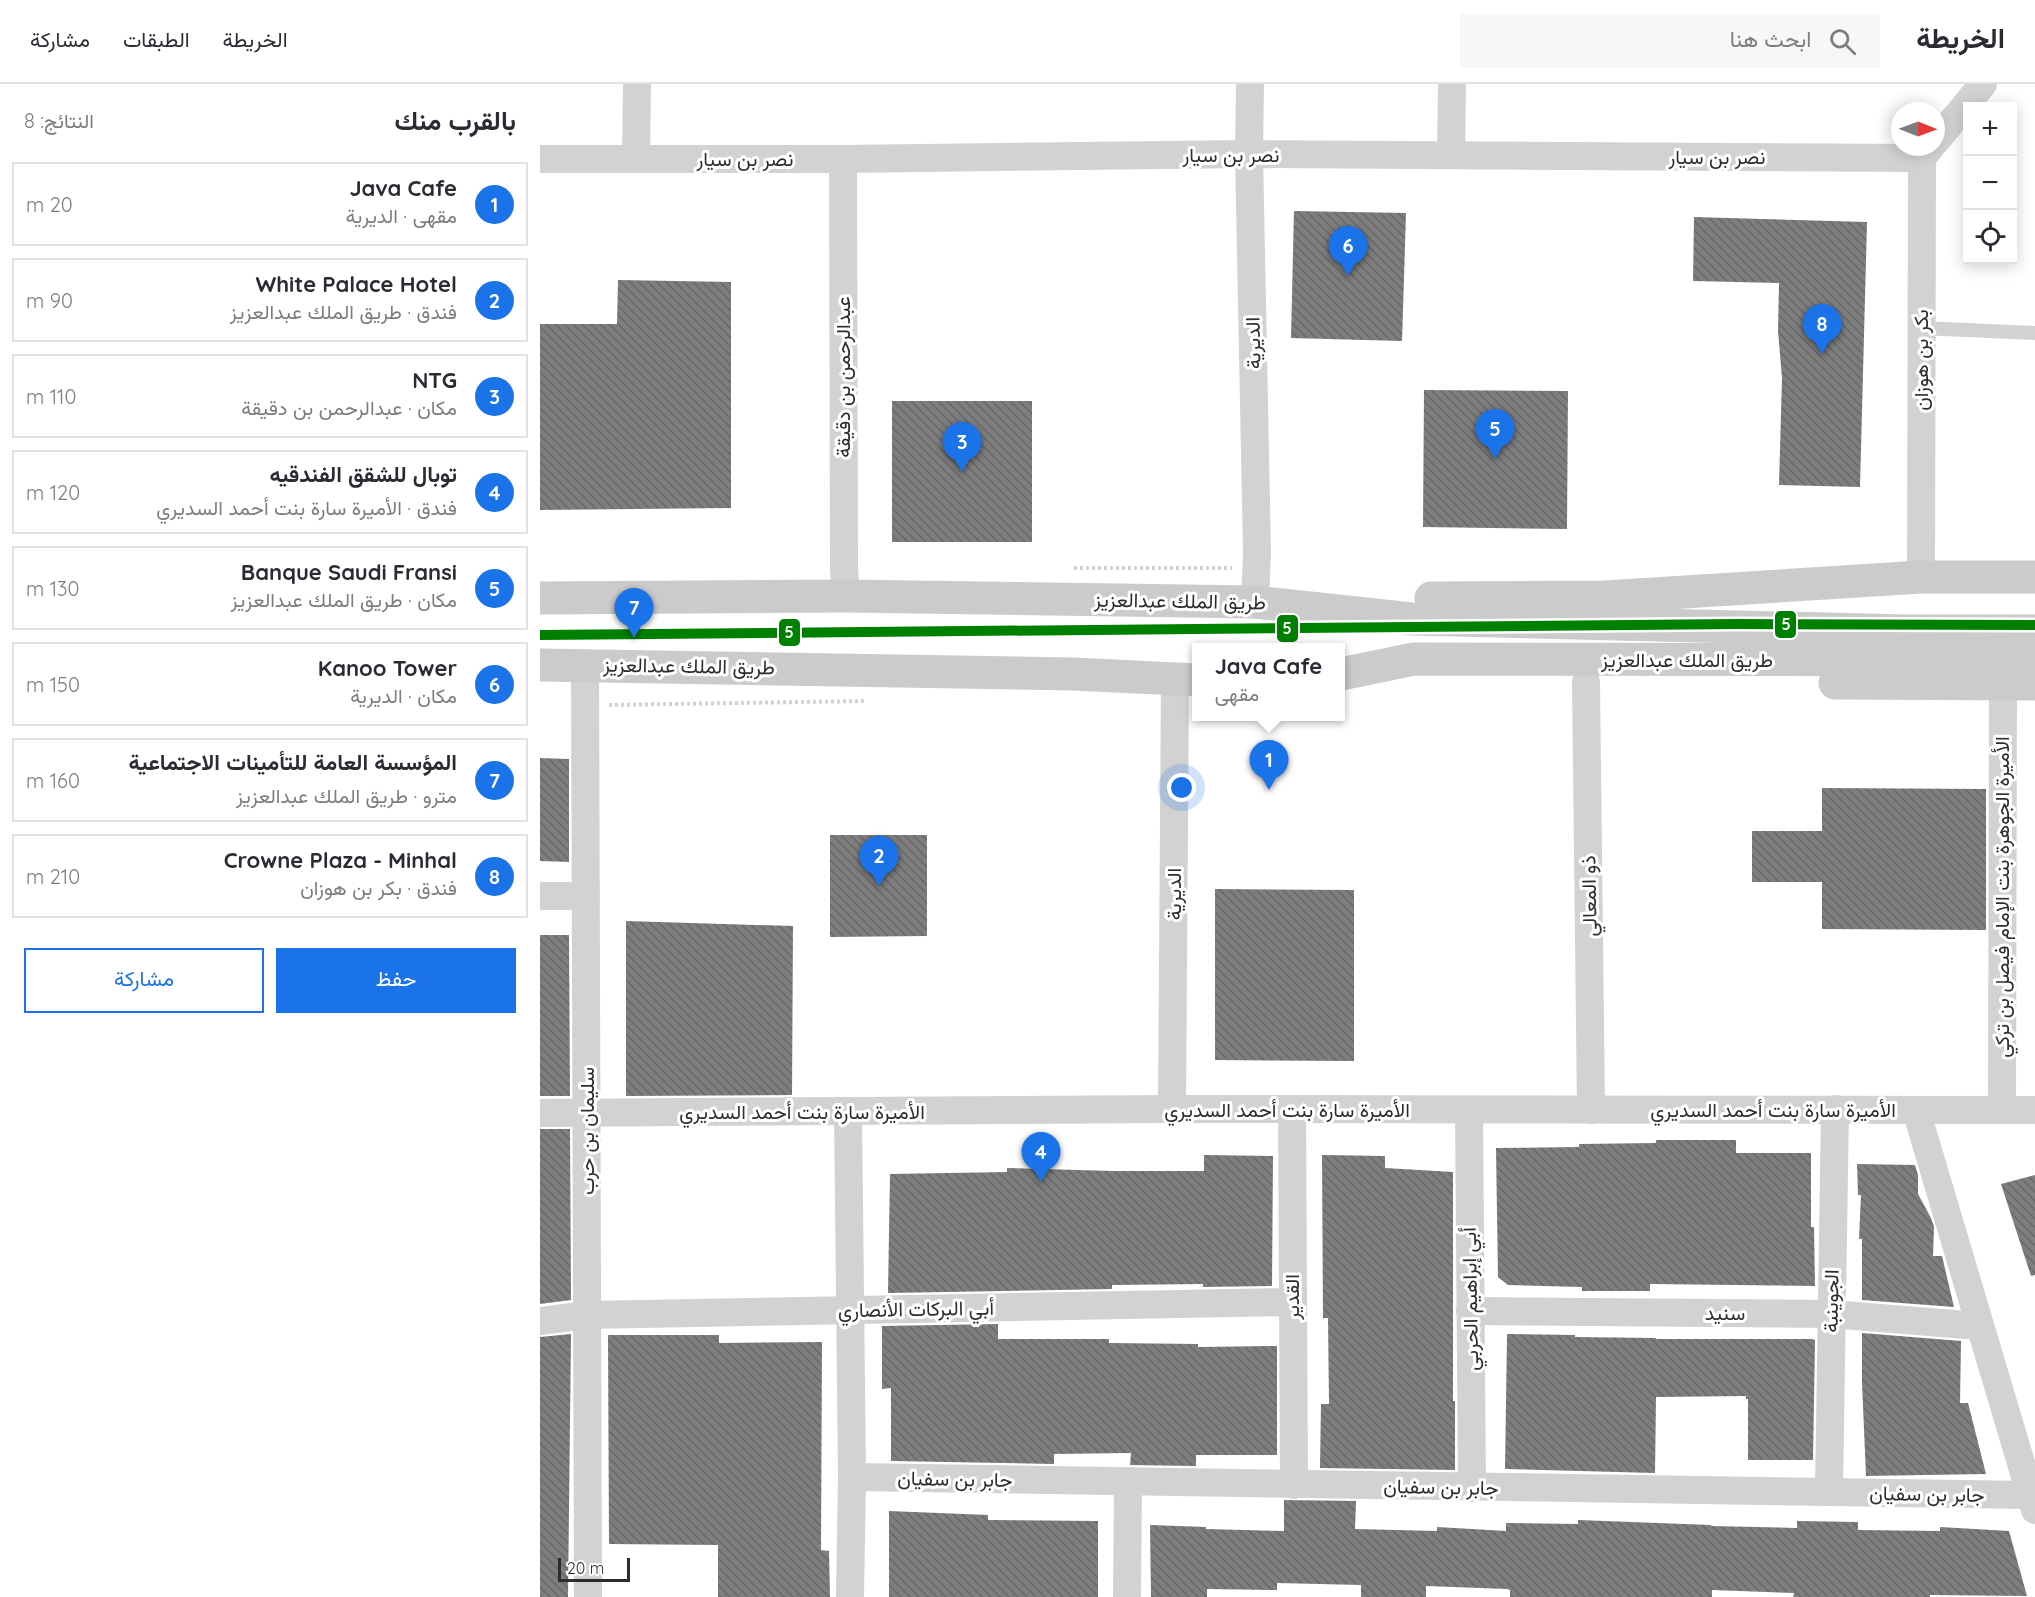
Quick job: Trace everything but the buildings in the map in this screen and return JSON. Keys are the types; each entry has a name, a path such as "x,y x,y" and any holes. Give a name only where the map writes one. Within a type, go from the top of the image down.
{"main road":[{"path":"1299,606 1382,598 1605,597 1921,577 2035,577"},
{"name":"طريق الملك عبدالعزيز","path":"540,598 846,596 1255,602 1412,619 1907,631 2035,631"},
{"name":"طريق الملك عبدالعزيز","path":"1345,673 1414,659 2035,660"},
{"name":"طريق الملك عبدالعزيز","path":"540,665 1063,673 1186,680"},
{"path":"1345,682 2035,684"}],"street":[{"path":"636,159 637,84"},
{"name":"الديرية","path":"1250,84 1249,154 1257,541 1255,602"},
{"path":"1451,155 1452,84"},
{"path":"1945,130 1983,84"},
{"name":"نصر بن سيار","path":"540,159 843,159 1249,154 1451,155 1891,149"},
{"name":"بكر بن هوزان","path":"1921,577 1921,328 1929,156"},
{"name":"عبدالرحمن بن دقيقة","path":"843,159 844,577 846,596"},
{"name":"سليمان بن حرب","path":"585,665 588,1597"},
{"name":"الديرية","path":"1172,1109 1186,680"},
{"name":"ذو المعالي","path":"1586,682 1591,1110"},
{"name":"الأميرة الجوهرة بنت الإمام فيصل بن تركي","path":"2001,1110 2002,684"},
{"path":"540,896 586,896"},
{"name":"الأميرة سارة بنت أحمد السديري","path":"540,1113 1172,1109 2035,1110"},
{"name":"القدير","path":"1292,1109 1294,1485"},
{"name":"الجوينبة","path":"1829,1492 1835,1109"},
{"name":"أبي إبراهيم الحربي","path":"1468,1110 1472,1488"},
{"path":"1916,1110 2033,1502"},
{"path":"848,1112 852,1477 850,1597"},
{"name":"أبي البركات الأنصاري","path":"540,1321 586,1315 1292,1302"},
{"name":"سنيد","path":"1470,1311 1831,1314 1979,1326"},
{"name":"جابر بن سفيان","path":"852,1477 1829,1492 2033,1502"},
{"path":"1127,1597 1128,1483"}],"lane":[{"path":"1921,328 2035,333"}],"path":[{"path":"585,706 876,701"}],"transit line":[{"name":"5","path":"540,635 1738,624 2035,625"}],"place":[{"name":"Kanoo Tower","path":"1348,276"},
{"name":"Crowne Plaza - Minhal","path":"1822,354"},
{"name":"Banque Saudi Fransi","path":"1495,459"},
{"name":"NTG","path":"962,472"},
{"name":"المؤسسة العامة للتأمينات الاجتماعية","path":"634,638"},
{"name":"Java Cafe","path":"1269,790"},
{"name":"White Palace Hotel","path":"879,886"},
{"name":"توبال للشقق الفندقيه","path":"1041,1182"}]}
